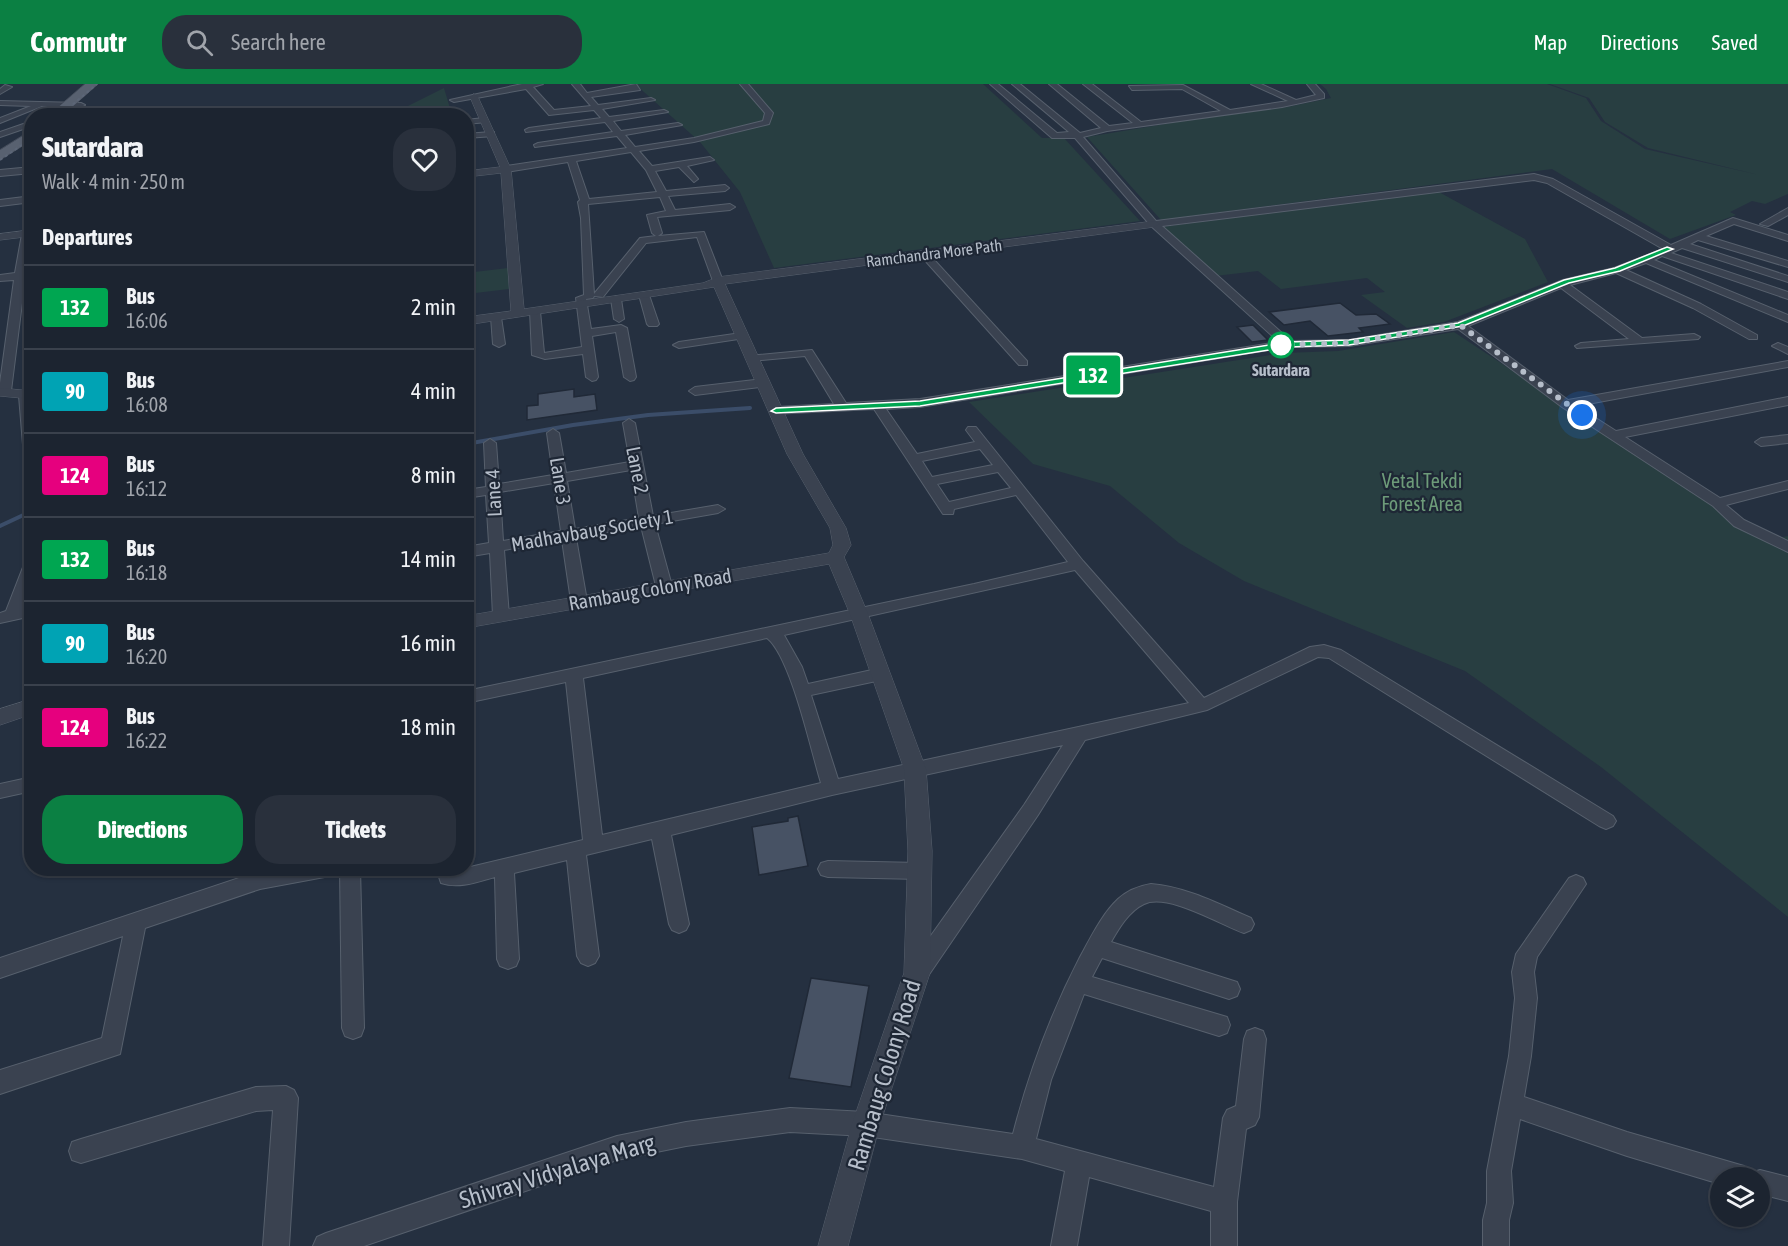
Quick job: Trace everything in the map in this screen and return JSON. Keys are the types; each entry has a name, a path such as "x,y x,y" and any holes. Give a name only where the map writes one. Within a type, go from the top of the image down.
{"main road":[{"path":"70,108 92,84"},
{"path":"73,108 81,105 106,84"},
{"path":"0,156 24,140"},
{"path":"0,164 24,150"}],"street":[{"path":"454,100 539,84"},
{"path":"576,84 650,169 672,213"},
{"path":"586,95 637,88 631,84"},
{"path":"474,173 634,150 725,133 766,122 769,113 744,84"},
{"path":"994,84 1055,136 1077,135 1295,102 1321,96 1311,84"},
{"path":"1016,84 1077,135 1154,224 1288,344"},
{"path":"1053,84 1107,129"},
{"path":"1088,84 1140,125"},
{"path":"1193,84 1224,103 1227,111"},
{"path":"1255,84 1295,102"},
{"path":"528,85 552,113 651,100"},
{"path":"1132,88 1183,87 1227,111"},
{"path":"1,104 9,91"},
{"path":"474,97 507,169 518,311"},
{"path":"1,104 44,103 61,108"},
{"path":"32,108 44,103"},
{"path":"0,121 24,111"},
{"path":"529,130 664,112"},
{"path":"1147,116 1156,122"},
{"path":"474,121 483,120"},
{"path":"538,145 678,125"},
{"path":"0,135 24,126"},
{"path":"0,128 13,130"},
{"path":"474,135 491,134"},
{"path":"571,159 585,200 583,202 586,218 587,333 592,377"},
{"path":"650,169 710,160"},
{"path":"681,164 694,179"},
{"path":"0,173 24,171"},
{"path":"1154,224 1537,177 1550,181 1671,248 1788,296"},
{"path":"583,202 724,188"},
{"path":"0,203 24,200"},
{"path":"657,233 652,215 730,207"},
{"path":"1765,224 1788,211"},
{"path":"776,411 920,403 1288,344 1349,343 1460,325 1562,284 1646,260 1733,221 1788,241"},
{"name":"Ramchandra More Path","path":"474,320 704,279 716,281 1154,224"},
{"path":"0,237 24,232"},
{"path":"588,298 644,240 701,234 716,281"},
{"path":"1702,235 1788,256"},
{"path":"1702,235 1788,264"},
{"path":"1768,250 1788,241"},
{"path":"1671,248 1788,281"},
{"path":"924,254 1023,363"},
{"path":"24,258 17,304 20,317 3,391 24,394"},
{"path":"1646,260 1788,319"},
{"path":"1617,270 1697,306 1754,337"},
{"path":"0,278 24,281"},
{"name":"Ramchandra More Path","path":"474,314 535,311 588,298 616,299 706,286 716,281"},
{"name":"Rambaug Colony Road","path":"716,281 795,454 838,528 842,545 835,557"},
{"path":"1774,290 1788,281"},
{"path":"1562,284 1641,342"},
{"path":"644,295 653,324"},
{"path":"616,299 619,319"},
{"path":"0,306 17,304"},
{"path":"535,311 541,355 589,350"},
{"path":"496,317 499,344"},
{"path":"1460,325 1566,404 1718,503 1722,511 1732,518 1788,547"},
{"path":"587,333 621,328 630,377"},
{"path":"679,345 741,336"},
{"path":"1581,346 1694,337"},
{"path":"752,358 808,352 843,408"},
{"path":"1566,404 1788,364"},
{"path":"695,391 763,383"},
{"path":"1614,435 1788,400"},
{"path":"879,406 946,509 1020,490"},
{"name":"Lane 2","path":"629,423 648,521 664,586"},
{"path":"972,430 1078,564 1201,706"},
{"name":"Lane 3","path":"553,433 579,602"},
{"path":"1761,442 1788,440"},
{"name":"Lane 4","path":"490,443 501,616"},
{"path":"914,459 984,444"},
{"path":"474,493 638,465"},
{"path":"929,482 1001,467"},
{"path":"1718,503 1788,485"},
{"name":"Madhavbaug Society 1","path":"474,551 718,508"},
{"name":"Rambaug Colony Road","path":"474,621 835,557"},
{"name":"Rambaug Colony Road","path":"833,1246 866,1124 917,973 920,871 915,769 859,614 835,557"},
{"path":"474,695 859,614 1078,564"},
{"path":"6,616 24,579"},
{"path":"6,616 24,613"},
{"path":"770,632 780,640 794,667 832,788"},
{"path":"474,874 915,769 1169,715 1201,706 1316,651 1330,652 1606,820"},
{"path":"574,674 588,956"},
{"path":"813,689 881,674"},
{"path":"0,717 24,709"},
{"path":"917,973 1031,810 1079,735"},
{"path":"0,791 24,786"},
{"path":"660,829 679,924"},
{"path":"504,866 508,959"},
{"path":"828,869 920,871"},
{"path":"0,968 260,880 283,876"},
{"path":"350,876 353,1028"},
{"path":"448,876 457,878 465,876"},
{"path":"1496,1246 1496,1220 1500,1203 1499,1172 1520,1056 1526,998 1524,962 1527,954 1576,884"},
{"path":"1022,1147 1039,1081 1080,982 1096,946 1125,904 1139,895 1157,892 1177,897 1244,924"},
{"path":"0,1083 112,1046 136,922"},
{"path":"1096,946 1229,989"},
{"path":"1080,982 1219,1025"},
{"path":"1224,1246 1224,1202 1235,1118 1247,1117 1255,1039"},
{"path":"81,1151 256,1099 286,1098 276,1246"},
{"path":"1512,1104 1599,1135 1710,1169"},
{"name":"Shivray Vidyalaya Marg","path":"326,1246 616,1148 686,1134 790,1120 866,1124 1022,1147 1224,1202"},
{"path":"1064,1246 1078,1162"},
{"path":"1770,1184 1788,1189"}],"green space":[{"path":"635,84 983,84 1042,138 1064,138 1140,221 774,268 740,192 700,142"},
{"path":"1320,84 1547,84 1586,98 1601,121 1645,149 1759,175 1648,148 1605,122 1589,98 1550,84 1788,84 1788,194 1765,204 1752,201 1730,212 1736,215 1670,239 1552,169 1161,220 1087,137 1231,113 1287,107 1331,98"},
{"path":"444,88 450,108 404,108"},
{"path":"1437,191 1525,239 1548,282 1444,322 1407,328 1361,295 1385,292 1367,278 1281,289 1258,271 1215,276 1162,227"},
{"path":"508,268 509,289 474,293 474,272"},
{"name":"Vetal Tekdi Forest Area","path":"1454,332 1767,540 1788,536 1788,917 1601,767 1465,671 1244,581 1179,543 1110,486 1033,464 969,402 1284,353 1338,351"}],"building":[{"path":"1340,303 1356,315 1376,314 1390,324 1359,328 1363,332 1328,336 1310,321 1284,325 1269,312"},
{"path":"1253,325 1268,340 1252,342 1237,327"},
{"path":"574,389 574,397 595,394 597,410 527,420 527,406 538,405 538,394"},
{"path":"798,816 808,866 759,875 752,827 788,821 788,818"},
{"path":"811,978 869,986 851,1087 789,1078"}],"waterway":[{"path":"474,443 573,425 648,415 750,408"},
{"path":"0,526 24,515"}],"railway":[{"path":"68,108 97,84"},
{"path":"0,160 24,144"}],"bus line":[{"name":"132","path":"776,411 920,403 1288,344 1349,343 1460,325 1567,282 1617,270 1670,249"}],"place":[{"name":"Sutardara","path":"1281,345"}],"route":[{"path":"1281,345 1349,343 1460,325 1582,415"}]}
